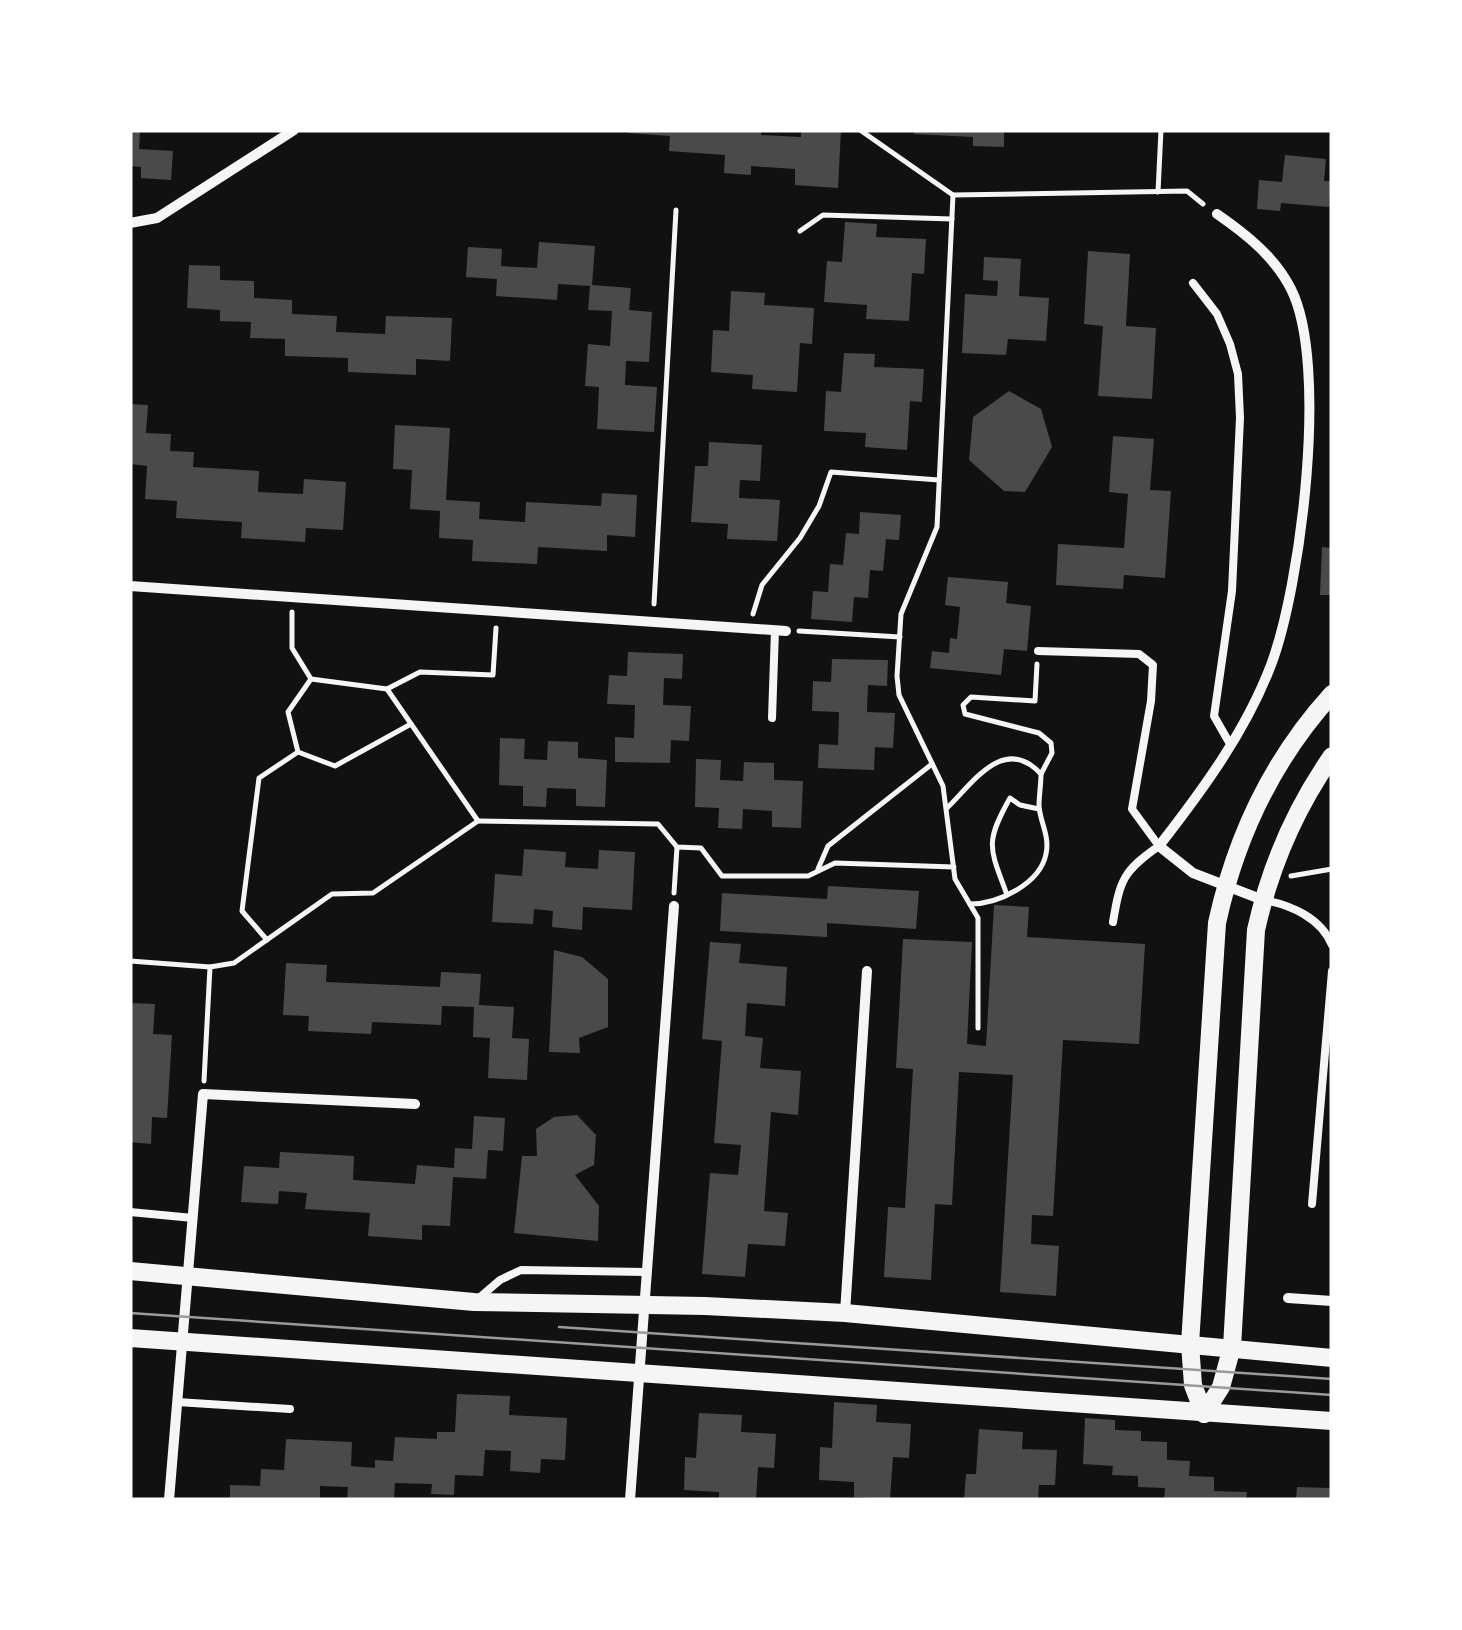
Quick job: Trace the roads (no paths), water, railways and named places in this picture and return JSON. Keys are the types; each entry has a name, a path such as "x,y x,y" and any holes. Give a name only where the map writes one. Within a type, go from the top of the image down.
{"street":[{"path":"130,223 157,218 294,130"},
{"path":"1217,214 1246,233 1270,258 1292,290 1304,332 1310,387 1302,530 1289,606 1264,682 1230,744 1159,846 1193,874 1263,900"},
{"path":"130,586 781,630"},
{"path":"1204,1414 1193,1385 1190,1344 1212,964 1225,888 1249,817 1276,767 1332,694"},
{"path":"1204,1414 1221,1387 1232,1347 1252,967 1263,900 1288,830 1332,756"},
{"path":"630,1500 674,906"},
{"path":"845,1314 867,970"},
{"path":"169,1500 203,1094 414,1104"},
{"path":"130,1271 474,1302 845,1314 1332,1358"},
{"path":"1288,1298 1332,1301"},
{"path":"130,1338 1332,1421"}],"lane":[{"path":"1193,283 1217,314 1238,374 1240,418 1232,591 1214,716 1230,744"},
{"path":"772,718 781,630"},
{"path":"1038,652 1139,654 1154,665 1132,808 1159,846 1132,865 1119,883 1113,922"},
{"path":"1263,900 1286,904 1306,916 1328,934 1332,945"},
{"path":"1312,1204 1332,971"},
{"path":"130,1212 193,1218"},
{"path":"474,1302 500,1280 521,1270 645,1272"},
{"path":"177,1402 290,1410"}],"tram line":[{"path":"130,1313 1332,1395"},
{"path":"559,1327 1332,1379"}]}
